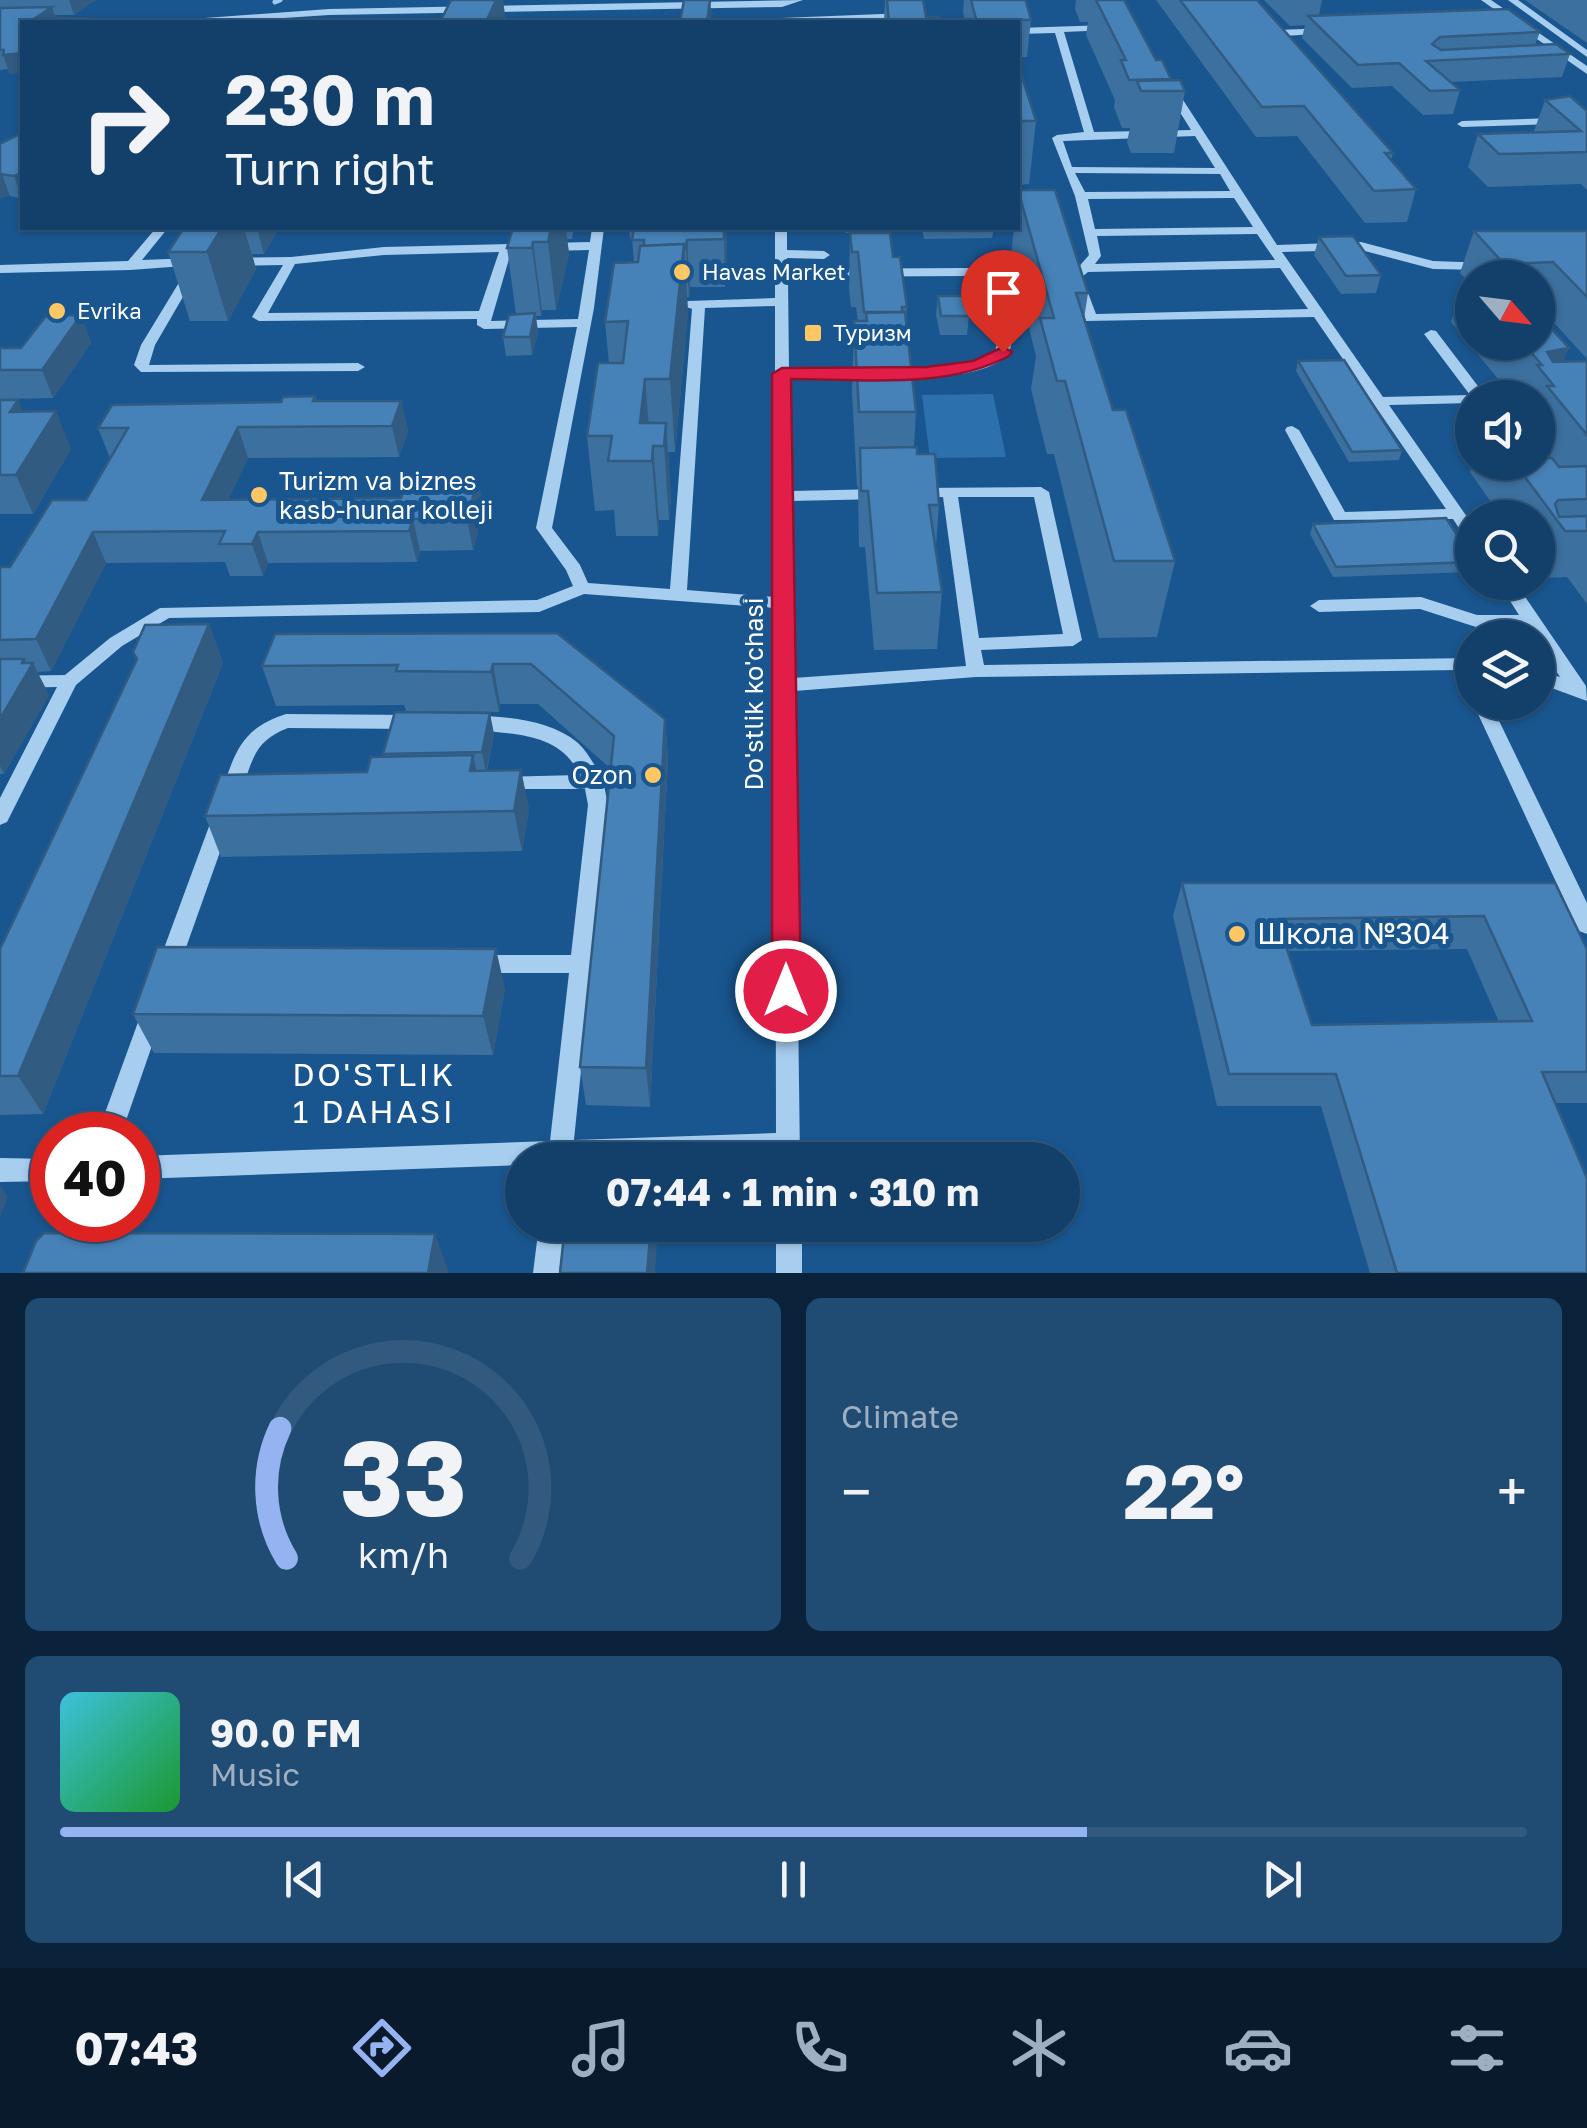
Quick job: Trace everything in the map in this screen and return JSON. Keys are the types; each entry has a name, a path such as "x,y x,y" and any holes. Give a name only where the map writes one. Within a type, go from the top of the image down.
{"street":[{"path":"328,12 336,0"},
{"path":"232,20 328,12 799,0"},
{"path":"890,0 891,17"},
{"path":"1485,0 1587,71"},
{"path":"1512,0 1587,54"},
{"path":"878,1 879,17"},
{"path":"818,20 891,17 907,6"},
{"path":"535,20 540,8"},
{"path":"1501,23 1517,22"},
{"path":"1020,31 1112,28"},
{"path":"1060,30 1090,135"},
{"path":"1291,51 1278,33 1334,30"},
{"path":"1552,60 1572,59"},
{"path":"1160,72 1283,264 1455,510"},
{"path":"1462,124 1587,120"},
{"path":"1198,133 1057,138 1080,196 1094,258 1076,277 1091,318 1318,313"},
{"path":"1068,170 1223,171"},
{"path":"1080,196 1238,194"},
{"path":"130,266 160,230"},
{"path":"582,588 574,569 544,528 590,313 598,230"},
{"name":"Do'stlik ko'chasi","path":"780,230 788,1142"},
{"path":"1089,234 1261,230"},
{"path":"0,269 291,260 384,251 594,246"},
{"path":"1273,249 1361,246 1433,265 1455,265"},
{"path":"506,248 484,314 484,325 590,313"},
{"path":"781,254 824,255"},
{"path":"291,260 259,317 484,314"},
{"path":"198,262 148,345 141,365 146,369 358,366"},
{"path":"1083,268 1283,264"},
{"path":"781,273 967,272 987,276 997,293 1005,342 996,360 943,370 782,374"},
{"path":"664,306 781,302"},
{"path":"678,595 698,305"},
{"path":"1431,334 1466,380"},
{"path":"1379,401 1455,399"},
{"path":"1292,430 1340,517 1455,514"},
{"path":"783,496 1042,492 1073,640 971,644"},
{"path":"950,493 976,672"},
{"path":"0,818 70,681 116,642 166,612 539,606 582,588 784,603"},
{"path":"1518,600 1532,620"},
{"path":"1319,606 1421,604 1470,620"},
{"path":"1555,652 1584,692"},
{"path":"784,685 976,672 1455,664"},
{"path":"0,682 70,681"},
{"path":"1555,683 1584,692"},
{"path":"1490,720 1587,925"},
{"path":"118,1112 243,789 247,744 266,728 286,721 504,723 539,730 570,747 588,763 596,782 598,805 562,1142"},
{"path":"482,784 596,782"},
{"path":"463,964 581,964"},
{"path":"160,1167 505,1157"},
{"path":"0,1170 30,1170"},
{"path":"52,1273 65,1242"},
{"path":"546,1273 550,1242"},
{"path":"788,1242 789,1273"}],"shaded area":[{"path":"993,394 1006,457 930,458 922,395"}],"building":[{"path":"451,0 496,0 487,20 441,20"},
{"path":"684,0 710,0 707,20 680,20"},
{"path":"887,0 923,0 926,17 940,20 889,20"},
{"path":"971,0 1024,0 1031,20 976,19"},
{"path":"1096,0 1124,0 1156,60 1162,60 1171,79 1129,80 1121,60 1126,60"},
{"path":"1180,0 1257,0 1393,153 1385,153 1416,189 1374,191 1304,106 1262,107"},
{"path":"52,7 37,17 92,19 20,20 20,53 3,55 0,8"},
{"path":"1508,9 1540,32 1440,37 1432,44 1441,50 1556,44 1570,54 1426,61 1460,90 1430,91 1399,63 1358,65 1308,16"},
{"path":"1020,70 1036,121 1020,121"},
{"path":"1180,80 1185,91 1141,91 1137,81"},
{"path":"1570,96 1587,111 1587,152 1499,154 1478,134 1581,131 1545,100"},
{"path":"20,134 20,174 0,174 0,144"},
{"path":"1020,190 1055,190 1088,293 1076,293 1113,410 1126,410 1175,561 1114,561 1065,381 1057,381 1040,318 1054,318"},
{"path":"183,230 221,230 207,252 168,252"},
{"path":"512,230 551,230 548,242 533,242 532,248 507,248"},
{"path":"634,230 724,230 724,239 687,240 684,250 684,244 644,246 644,240 632,240"},
{"path":"1474,231 1587,231 1587,297 1555,260 1500,260"},
{"path":"850,233 890,233 893,257 900,257 907,307 902,307 902,312 864,312 858,252 852,252"},
{"path":"1353,236 1381,275 1346,276 1319,237"},
{"path":"684,244 670,379 645,379 640,423 666,423 664,446 653,446 652,461 608,461 612,436 587,436 598,363 623,363 628,321 605,322 614,263 638,262 640,246"},
{"path":"938,296 965,296 969,316 941,316"},
{"path":"905,312 916,412 859,412 854,321 867,321 866,313"},
{"path":"535,313 530,337 503,337 509,315"},
{"path":"81,315 42,370 0,370 0,348 21,348 46,316"},
{"path":"1555,333 1569,348 1555,351"},
{"path":"1344,360 1402,450 1352,452 1298,361"},
{"path":"1538,360 1587,361 1587,435 1555,396 1555,380 1549,380 1537,365 1542,365"},
{"path":"315,396 313,401 401,401 392,426 238,427 202,500 401,498 408,478 478,478 467,519 413,519 409,531 258,532 252,544 219,544 225,531 93,532 36,639 0,640 0,567 10,567 52,500 86,500 128,428 98,428 112,405 281,402 283,397"},
{"path":"0,400 18,400 10,412 56,411 16,475 0,475"},
{"path":"917,447 917,454 935,454 939,505 929,505 942,592 877,593 868,491 861,491 860,448"},
{"path":"1555,462 1559,467 1587,466 1587,499 1558,500 1555,504 1555,500 1542,500 1527,480 1555,480"},
{"path":"1555,504 1559,517 1587,516 1587,531 1565,531 1555,517"},
{"path":"1446,518 1455,532 1455,563 1336,567 1313,524"},
{"path":"209,624 18,1076 0,1076 0,949 137,659 133,652 145,625"},
{"path":"557,633 665,719 646,1068 580,1067 614,736 531,664 493,664 491,672 396,671 398,665 262,666 275,634"},
{"path":"0,659 33,663 0,719"},
{"path":"395,712 490,713 482,752 383,754"},
{"path":"473,755 470,771 521,770 514,811 205,816 220,775 367,772 371,757"},
{"path":"1182,883 1555,883 1587,949 1587,1072 1542,1072 1587,1178 1587,1273 1397,1273 1336,1074 1229,1074","holes":["1484,916 1532,1021 1312,1025 1277,919"]},
{"path":"157,947 496,949 483,1016 133,1014"},
{"path":"160,1233 435,1234 428,1273 23,1273 36,1242 160,1242"},
{"path":"563,1242 650,1242 647,1273 560,1273"}],"waterway":[{"path":"275,2 280,0"}],"place":[{"name":"Havas Market","path":"682,272"},
{"name":"Evrika","path":"57,311"},
{"name":"Туризм","path":"813,333"},
{"name":"Turizm va biznes kasb-hunar kolleji","path":"259,495"},
{"name":"Ozon","path":"653,775"},
{"name":"Школа №304","path":"1237,934"}],"district":[{"name":"DO'STLIK 1 DAHASI","path":"374,1094"}],"route":[{"path":"786,991 782,374 926,373 978,366 996,360 1003,352"}]}
